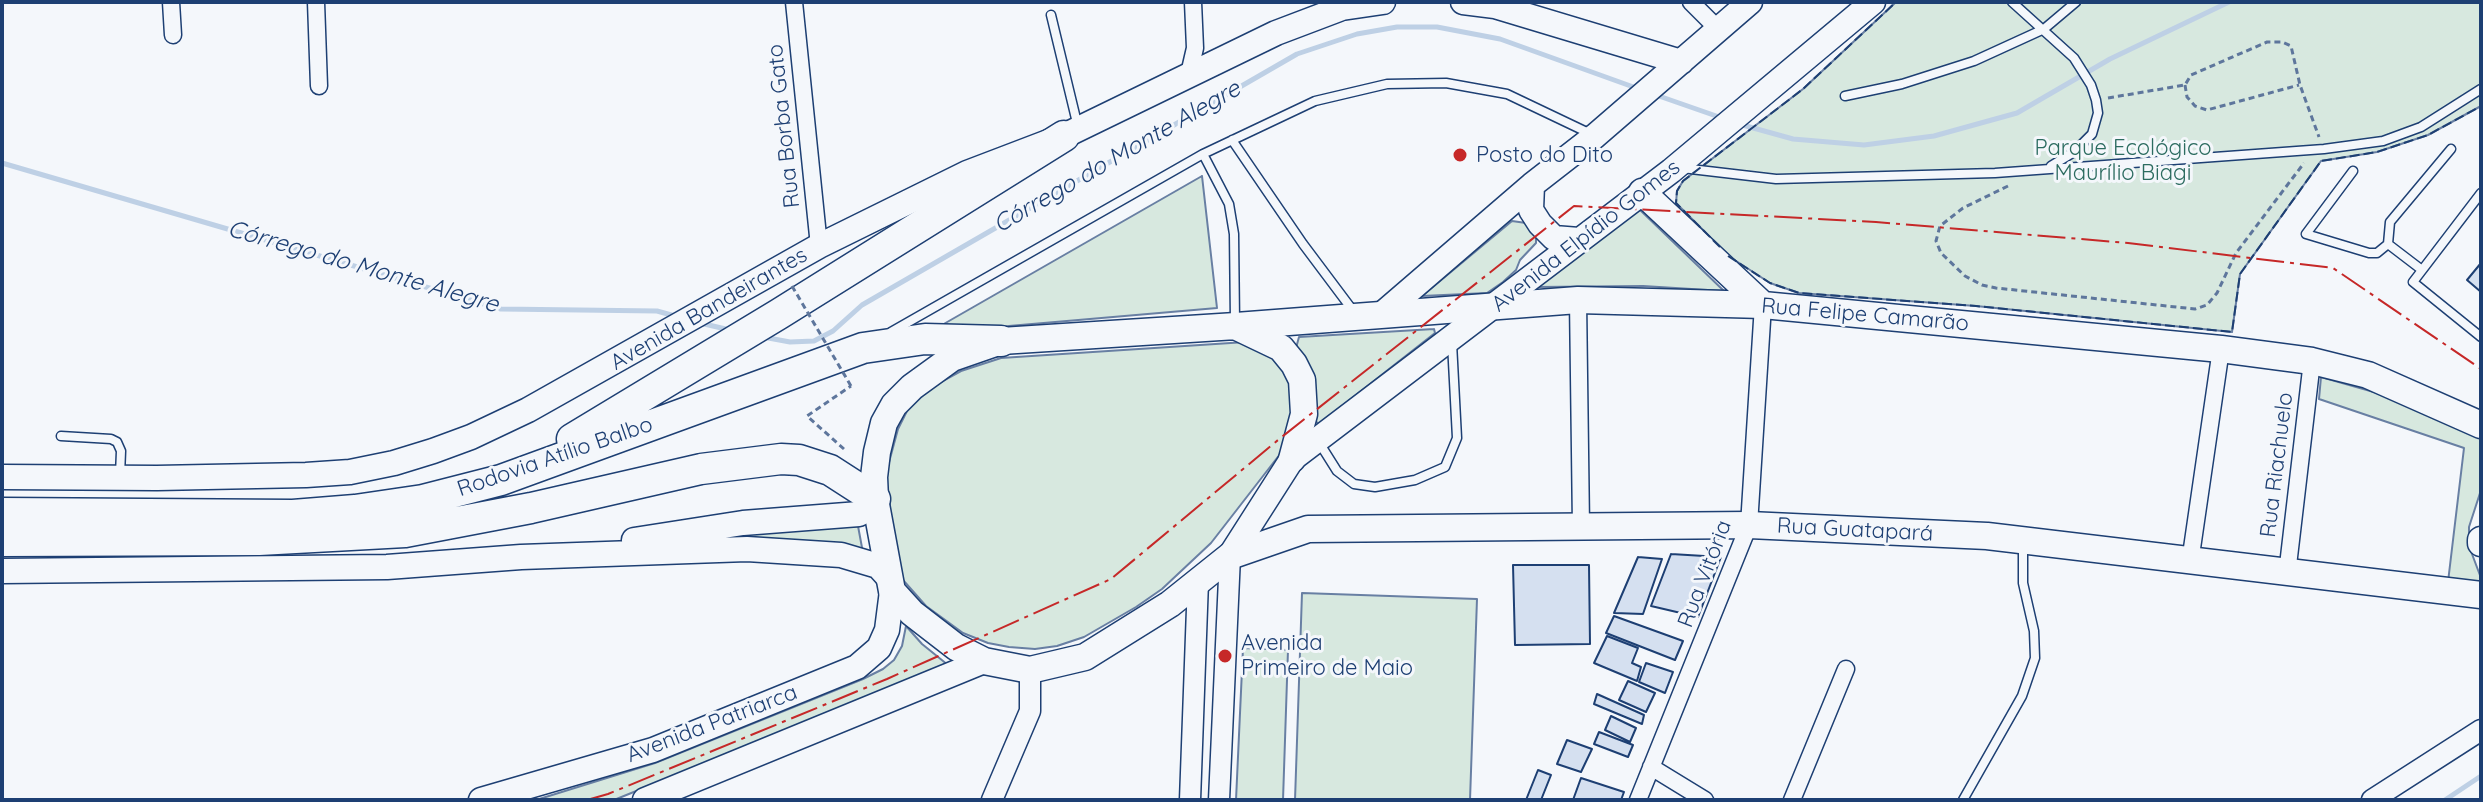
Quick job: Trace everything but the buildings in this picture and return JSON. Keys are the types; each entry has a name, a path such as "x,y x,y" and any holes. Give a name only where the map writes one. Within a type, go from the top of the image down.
{"highway":[{"path":"501,480 779,314 1072,132"},
{"name":"Rodovia Atílio Balbo","path":"2,513 293,515 423,500 501,480 863,348 925,339 1001,341"},
{"name":"Rodovia Atílio Balbo","path":"2,541 259,540 405,532 531,508 701,469 781,459 799,460 875,488"}],"main road":[{"name":"Avenida Bandeirantes","path":"2,477 120,478 350,472 394,463 471,437 528,410 819,246 967,173 1072,132 1276,33 1342,8 1383,2"},
{"path":"1463,2 1495,6 1681,62"},
{"path":"1369,316 1595,136 1750,2"},
{"path":"1841,2 1843,28"},
{"name":"Avenida Elpídio Gomes","path":"1292,459 1675,167 1873,2"},
{"path":"1532,185 1531,210 1540,224 1554,238 1579,240"},
{"path":"1642,192 1763,305"},
{"name":"Rua Felipe Camarão","path":"1236,326 1578,300 1763,305 2221,349 2312,361 2368,375 2480,425"},
{"path":"2,571 387,567 521,557 747,549 841,555 878,566 890,584 912,613 956,647 984,661 1030,670 1085,657 1142,623 1230,556 1292,459 1304,414 1302,380 1294,364 1281,348 1236,326 1001,341 952,358 912,387 894,405 884,423 877,452 875,488 890,584"},
{"path":"521,557 743,523 859,514 868,508 875,488"},
{"name":"Rua Guatapará","path":"1230,556 1308,529 1749,525 1987,536 2481,595"},
{"name":"Avenida Patriarca","path":"481,800 653,750 857,667 879,648 887,630 890,584"},
{"name":"Avenida Patriarca","path":"645,800 984,661"}],"street":[{"path":"171,2 173,35"},
{"path":"316,2 319,86"},
{"name":"Rua Borba Gato","path":"794,2 819,246"},
{"path":"1189,74 1195,48 1193,2"},
{"path":"1691,2 1719,30"},
{"path":"1578,300 1581,527"},
{"name":"Rua Vitória","path":"1638,800 1749,525 1763,305"},
{"path":"2190,562 2221,349"},
{"name":"Rua Riachuelo","path":"2287,574 2312,361"},
{"path":"1219,800 1230,556"},
{"path":"1190,800 1198,581"},
{"path":"1792,800 1846,669"},
{"path":"992,800 1030,711 1030,670"},
{"path":"2372,800 2481,730"},
{"path":"1651,767 1705,800"}],"lane":[{"path":"2012,2 2074,58 2091,85 2096,100 2098,113 2092,134 2074,152 2046,168"},
{"path":"1845,96 1902,84 1974,61 2044,29 2076,2"},
{"path":"1051,15 1072,132"},
{"path":"863,348 1203,154 1315,101 1387,84 1446,83 1507,94 1595,136"},
{"path":"1675,167 1776,179 1995,173 2319,150 2383,141 2421,127 2481,89"},
{"path":"1232,140 1303,244 1369,316"},
{"path":"2353,171 2306,234 2377,253 2388,244 2390,222 2451,149"},
{"path":"1203,154 1229,204 1234,234 1236,326"},
{"path":"2481,193 2413,282 2481,337"},
{"path":"2388,244 2422,270"},
{"path":"1317,439 1337,471 1354,484 1375,487 1415,480 1445,467 1457,438 1451,339"},
{"path":"61,436 117,442 121,451 120,478"},
{"path":"1963,800 2022,696 2035,658 2034,631 2023,583 2023,540"}],"path":[{"path":"2011,184 1963,208 1940,226 1936,241 1941,253 1965,276 1996,288 2195,309 2207,305 2217,293 2236,253 2319,150 2291,46 2282,42 2267,42 2191,75 2185,85 2187,97 2195,106 2207,110 2300,85"},
{"path":"2096,100 2185,85"},
{"path":"792,286 851,386 807,416 875,488"}],"green space":[{"name":"Parque Ecológico Maurílio Biagi","path":"1896,2 2481,2 2481,106 2428,135 2377,152 2321,161 2240,274 2232,332 1976,306 1799,293 1770,283 1730,257 1676,203 1677,191 1683,181 1803,89"},
{"path":"1202,176 1217,308 928,333"},
{"path":"1638,208 1724,291 1643,286 1537,287"},
{"path":"1512,221 1526,223 1536,235 1536,243 1503,282 1487,293 1422,296"},
{"path":"1434,329 1435,333 1319,424 1314,420 1296,348 1299,337"},
{"path":"1246,342 1275,354 1291,384 1293,416 1284,449 1211,543 1162,589 1084,637 1035,649 988,643 963,633 926,606 903,580 896,565 886,485 888,466 898,429 907,411 930,388 961,371 1001,358"},
{"path":"2321,377 2402,400 2481,438 2481,490 2469,527 2469,546 2481,586 2448,582 2464,448 2319,399"},
{"path":"858,526 863,553 705,537"},
{"path":"1302,593 1477,599 1470,800 1295,800"},
{"path":"906,626 948,665 614,800 536,800 655,763 863,679 894,660 902,646"},
{"path":"1243,648 1288,650 1283,800 1236,800"}],"waterway":[{"name":"Córrego do Monte Alegre","path":"1739,124 1793,139 1864,145 1934,136 2017,113 2110,59 2229,2"},
{"name":"Córrego do Monte Alegre","path":"763,337 790,342 814,341 833,331 862,305 1297,54 1357,34 1397,27 1437,27 1500,39 1639,89"},
{"name":"Córrego do Monte Alegre","path":"1656,95 1722,118"},
{"name":"Córrego do Monte Alegre","path":"2,163 501,309 657,311 675,316"},
{"name":"Córrego do Monte Alegre","path":"700,323 730,330"},
{"path":"2445,800 2481,776"}],"fence":[{"path":"1720,247 1676,203 1677,191 1683,181 1803,89 1896,2"},
{"path":"1728,256 1770,283 1799,293 1976,306 2232,332 2240,274 2321,161 2377,152 2428,135 2481,106"}],"power":[{"path":"587,800 887,679 1111,579 1278,440 1574,206 1876,222 2128,243 2333,268 2481,369"}],"place":[{"name":"Posto do Dito","path":"1460,155"},
{"name":"Avenida Primeiro de Maio","path":"1225,656"}]}
